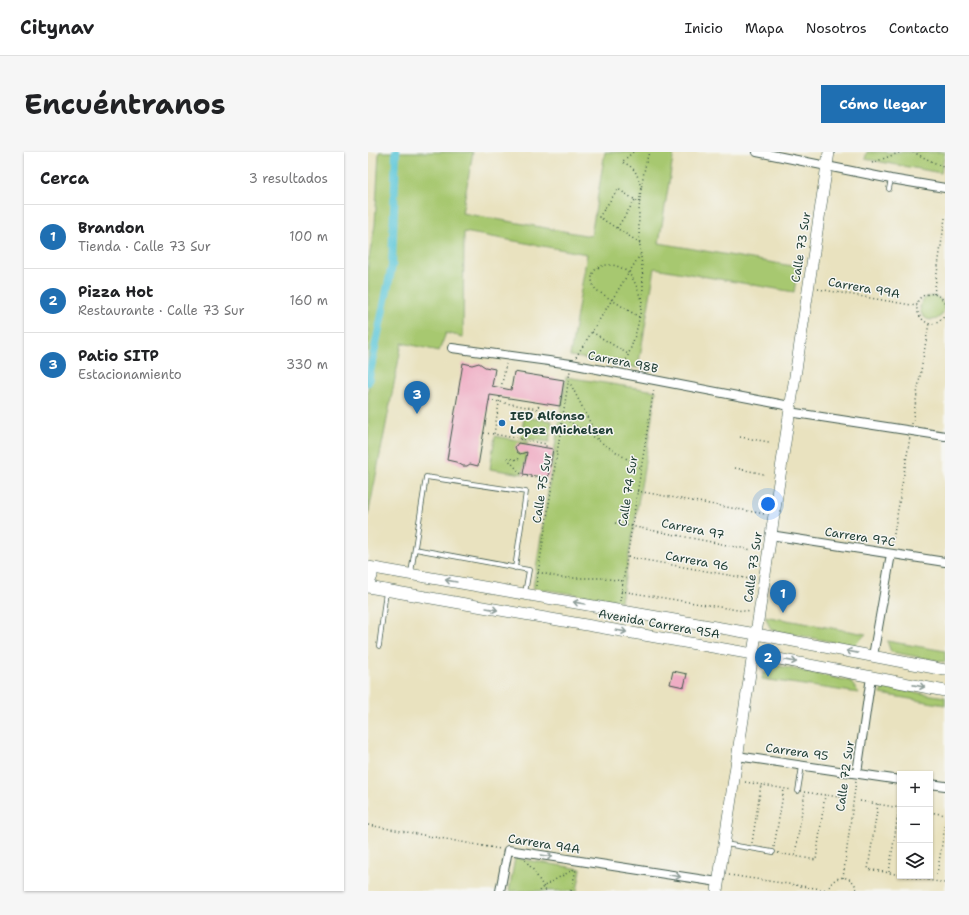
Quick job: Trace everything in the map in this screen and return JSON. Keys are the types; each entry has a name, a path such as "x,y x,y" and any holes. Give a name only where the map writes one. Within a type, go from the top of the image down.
{"main road":[{"name":"Calle 73 Sur","path":"718,882 829,152"},
{"name":"Avenida Carrera 95A","path":"368,567 530,592 945,670"},
{"path":"368,567 372,576 368,586"},
{"path":"398,592 395,588 395,578 406,573"},
{"name":"Avenida Carrera 95A","path":"368,586 753,654 945,691"}],"street":[{"path":"757,152 827,167 945,188"},
{"name":"Carrera 98B","path":"452,348 571,364 655,380 789,409 945,436"},
{"name":"Carrera 97C","path":"770,536 945,562"},
{"path":"874,656 891,554"},
{"name":"Calle 72 Sur","path":"857,773 871,677"},
{"name":"Carrera 95","path":"737,756 897,780"},
{"path":"933,784 945,786"},
{"path":"500,891 508,850"},
{"name":"Carrera 94A","path":"508,850 718,882"}],"lane":[{"path":"889,189 891,179"},
{"path":"406,573 415,549 426,476 526,492 515,568"},
{"path":"415,549 529,570 530,592"},
{"path":"379,646 386,590"},
{"path":"798,791 802,765"},
{"path":"724,844 774,852"}],"path":[{"path":"633,152 622,162 634,169 639,179 641,191"},
{"path":"620,374 634,340 641,302 643,285 640,255 640,203 649,152"},
{"path":"872,163 901,152"},
{"path":"913,152 945,168"},
{"path":"640,203 618,189 599,217 640,243"},
{"path":"617,228 635,200"},
{"path":"934,294 945,218"},
{"path":"571,364 640,255"},
{"path":"639,317 596,290 592,284 591,278 593,273 600,266 610,264 623,268 629,274 636,286 641,302"},
{"name":"Carrera 99A","path":"808,286 816,289 917,306"},
{"path":"945,302 942,298 934,294 925,295 921,298 917,306 918,315 921,319 929,323 938,322 945,315"},
{"path":"592,332 629,354"},
{"path":"501,388 506,364"},
{"name":"Calle 75 Sur","path":"530,592 538,572 571,364"},
{"path":"568,380 600,442"},
{"name":"Calle 74 Sur","path":"619,605 655,380"},
{"path":"494,434 500,397"},
{"path":"490,400 538,408 539,403"},
{"path":"562,417 641,468"},
{"path":"484,433 546,444 546,447"},
{"path":"740,437 769,442"},
{"path":"519,458 518,460 508,458 523,476 538,478 538,476"},
{"path":"734,468 764,474"},
{"path":"637,492 773,515"},
{"name":"Carrera 97","path":"615,523 752,550"},
{"name":"Carrera 96","path":"627,557 764,582"},
{"path":"538,572 562,578 602,578 623,581"},
{"path":"621,590 759,614"},
{"name":"Calle 72 Sur","path":"843,878 857,773"},
{"path":"751,848 761,785"},
{"path":"784,789 774,852 816,860 825,795"},
{"path":"795,856 805,792"},
{"path":"860,801 897,807"},
{"path":"878,804 868,869 897,874"},
{"path":"933,813 945,815"},
{"name":"Carrera 94A","path":"368,825 508,850"},
{"path":"889,872 897,825"},
{"path":"937,874 945,826"},
{"path":"522,853 525,860 546,891"},
{"path":"539,891 544,886 576,868 571,891"},
{"path":"718,882 828,891 832,882 836,879 843,878 852,881 857,891"},
{"path":"924,879 945,883"}],"green space":[{"path":"379,152 473,152 462,213 591,236 605,152 674,152 659,243 798,267 794,292 655,268 638,368 570,356 587,254 464,232 463,337 446,333 439,351 402,343 368,516 368,263 375,225"},
{"path":"867,152 945,152 941,173 865,159"},
{"path":"932,296 940,300 944,308 940,316 932,320 924,316 920,308 924,300"},
{"path":"566,377 656,391 621,601 533,588"},
{"path":"524,417 552,421 549,442 521,438"},
{"path":"495,436 528,442 523,474 490,469"},
{"path":"765,616 866,634 854,646 771,630"},
{"path":"887,641 945,651 945,662 891,652"},
{"path":"770,664 850,681 859,693 762,679 763,673 767,673"},
{"path":"882,687 945,697 945,705 881,694"},
{"path":"515,858 581,869 577,891 509,891"}],"building":[{"path":"463,363 472,365 479,363 485,367 495,369 492,386 511,390 514,372 564,380 560,406 490,395 478,466 470,464 463,466 456,462 447,460"},
{"path":"518,443 553,449 548,478 523,474 527,452 520,454 517,452 515,447"},
{"path":"673,671 687,674 684,687 670,684"}],"waterway":[{"path":"368,382 392,266 396,152"}],"place":[{"name":"Patio SITP","path":"417,414"},
{"name":"IED Alfonso Lopez Michelsen","path":"502,423"},
{"name":"Brandon","path":"783,613"},
{"name":"Pizza Hot","path":"768,677"}]}
